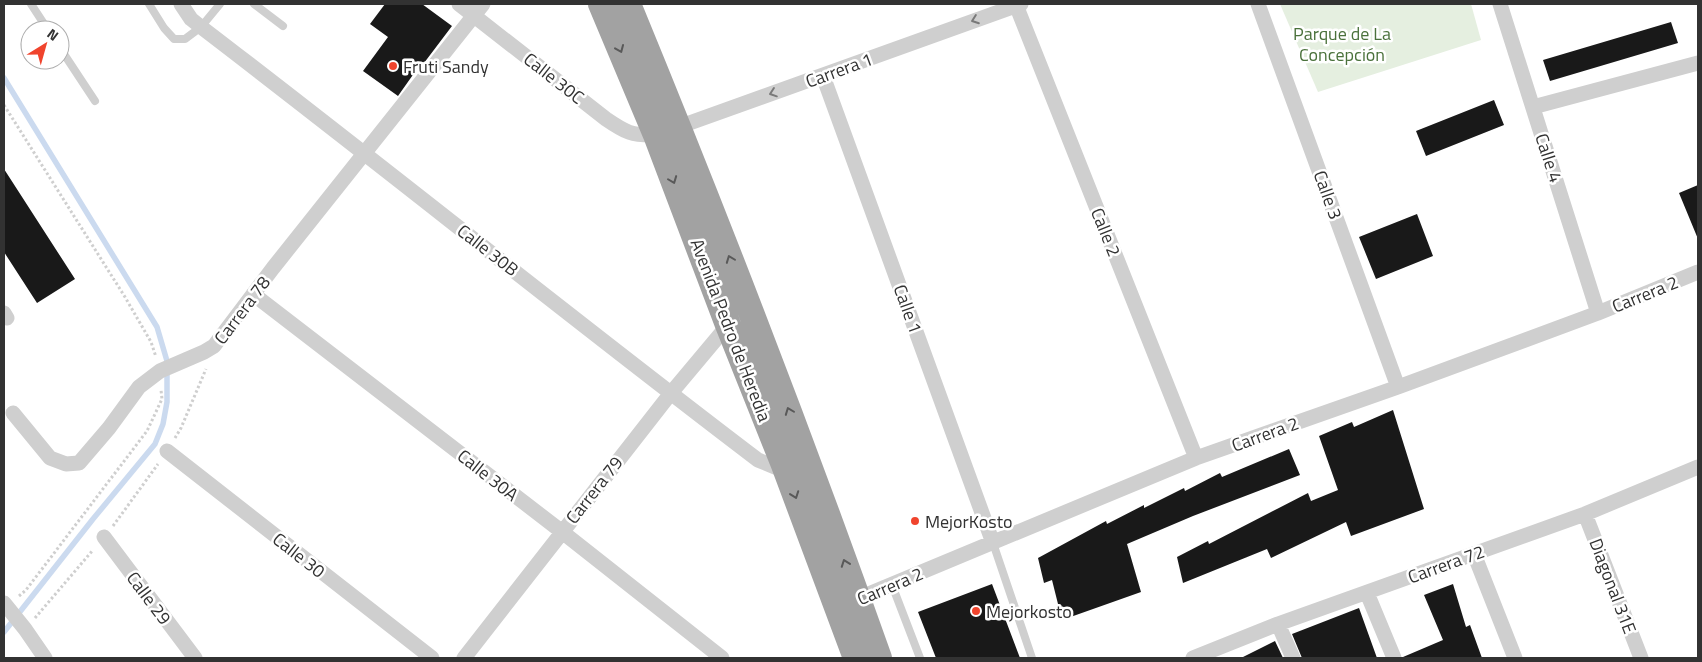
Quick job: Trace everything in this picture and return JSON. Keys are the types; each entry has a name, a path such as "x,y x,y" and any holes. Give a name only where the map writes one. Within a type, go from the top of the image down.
{"highway":[{"name":"Avenida Pedro de Heredia","path":"601,4 667,131 796,462 847,603 856,658"},
{"name":"Avenida Pedro de Heredia","path":"628,4 728,325 796,462"},
{"name":"Avenida Pedro de Heredia","path":"847,603 880,658"}],"street":[{"name":"Calle 30B","path":"181,4 191,18 201,27 758,460 775,468 796,462"},
{"name":"Calle 30C","path":"460,4 478,10 606,119 623,130 638,136 667,131"},
{"name":"Calle 3","path":"1258,4 1398,387"},
{"name":"Calle 4","path":"1500,4 1598,313"},
{"name":"Carrera 1","path":"667,131 1018,5"},
{"name":"Calle 2","path":"1018,5 1196,458"},
{"name":"Carrera 78","path":"209,349 478,10"},
{"path":"1532,107 1698,63"},
{"name":"Calle 1","path":"823,76 993,543"},
{"name":"Carrera 2","path":"847,603 1196,458 1398,387 1598,313 1698,272"},
{"name":"Calle 30A","path":"253,294 561,531 722,658"},
{"name":"Carrera 79","path":"464,658 561,531 728,325"},
{"path":"13,413 50,458 66,464 80,463 139,387 162,370 209,349"},
{"name":"Calle 30","path":"167,452 422,655"},
{"name":"Carrera 72","path":"1193,658 1278,624 1585,514 1698,467"},
{"name":"Diagonal 31E","path":"1585,514 1641,658"},
{"name":"Calle 29","path":"104,538 195,658"},
{"path":"1474,554 1515,658"},
{"path":"1367,593 1394,658"},
{"path":"6,607 45,658"},
{"path":"1278,624 1293,658"}],"lane":[{"path":"31,4 41,20"},
{"path":"149,4 164,28 174,39 186,39 201,27 220,4"},
{"path":"254,4 283,26"},
{"path":"70,63 95,101"},
{"path":"993,543 1032,658"},
{"path":"892,584 920,658"}],"path":[{"path":"4,105 151,342 162,370 162,399 147,431 26,590 6,607"},
{"name":"Carrera 78","path":"25,630 104,538 167,452 182,428 200,383 209,349"}],"green space":[{"name":"Parque de La Concepción","path":"1280,4 1471,4 1481,40 1318,92"}],"building":[{"path":"385,4 422,4 452,26 424,63 422,62 398,96 363,71 388,37 370,24"},
{"path":"1671,22 1678,43 1550,81 1543,60"},
{"path":"1494,100 1504,125 1426,156 1416,131"},
{"path":"4,169 75,279 37,303 4,252"},
{"path":"1698,185 1698,239 1679,193"},
{"path":"1417,214 1433,256 1376,279 1359,237"},
{"path":"1393,410 1424,509 1351,536 1346,522 1271,558 1267,549 1183,583 1177,557 1208,541 1209,544 1308,493 1311,501 1338,490 1319,436 1352,422 1354,427"},
{"path":"1289,449 1300,475 1193,516 1127,544 1141,592 1062,620 1052,580 1044,583 1038,558 1106,521 1107,524 1144,505 1144,508 1184,488 1185,491 1220,473 1222,477"},
{"path":"992,584 1020,658 936,658 918,612"},
{"path":"1453,584 1466,627 1470,625 1482,658 1403,658 1443,640 1424,595"},
{"path":"1359,608 1377,658 1302,658 1292,634"},
{"path":"1275,641 1283,658 1241,658"}],"waterway":[{"path":"4,78 157,327 167,361 167,402 163,424 155,444 4,632"}],"place":[{"name":"Fruti Sandy","path":"393,66"},
{"name":"MejorKosto","path":"915,521"},
{"name":"Mejorkosto","path":"976,611"}]}
